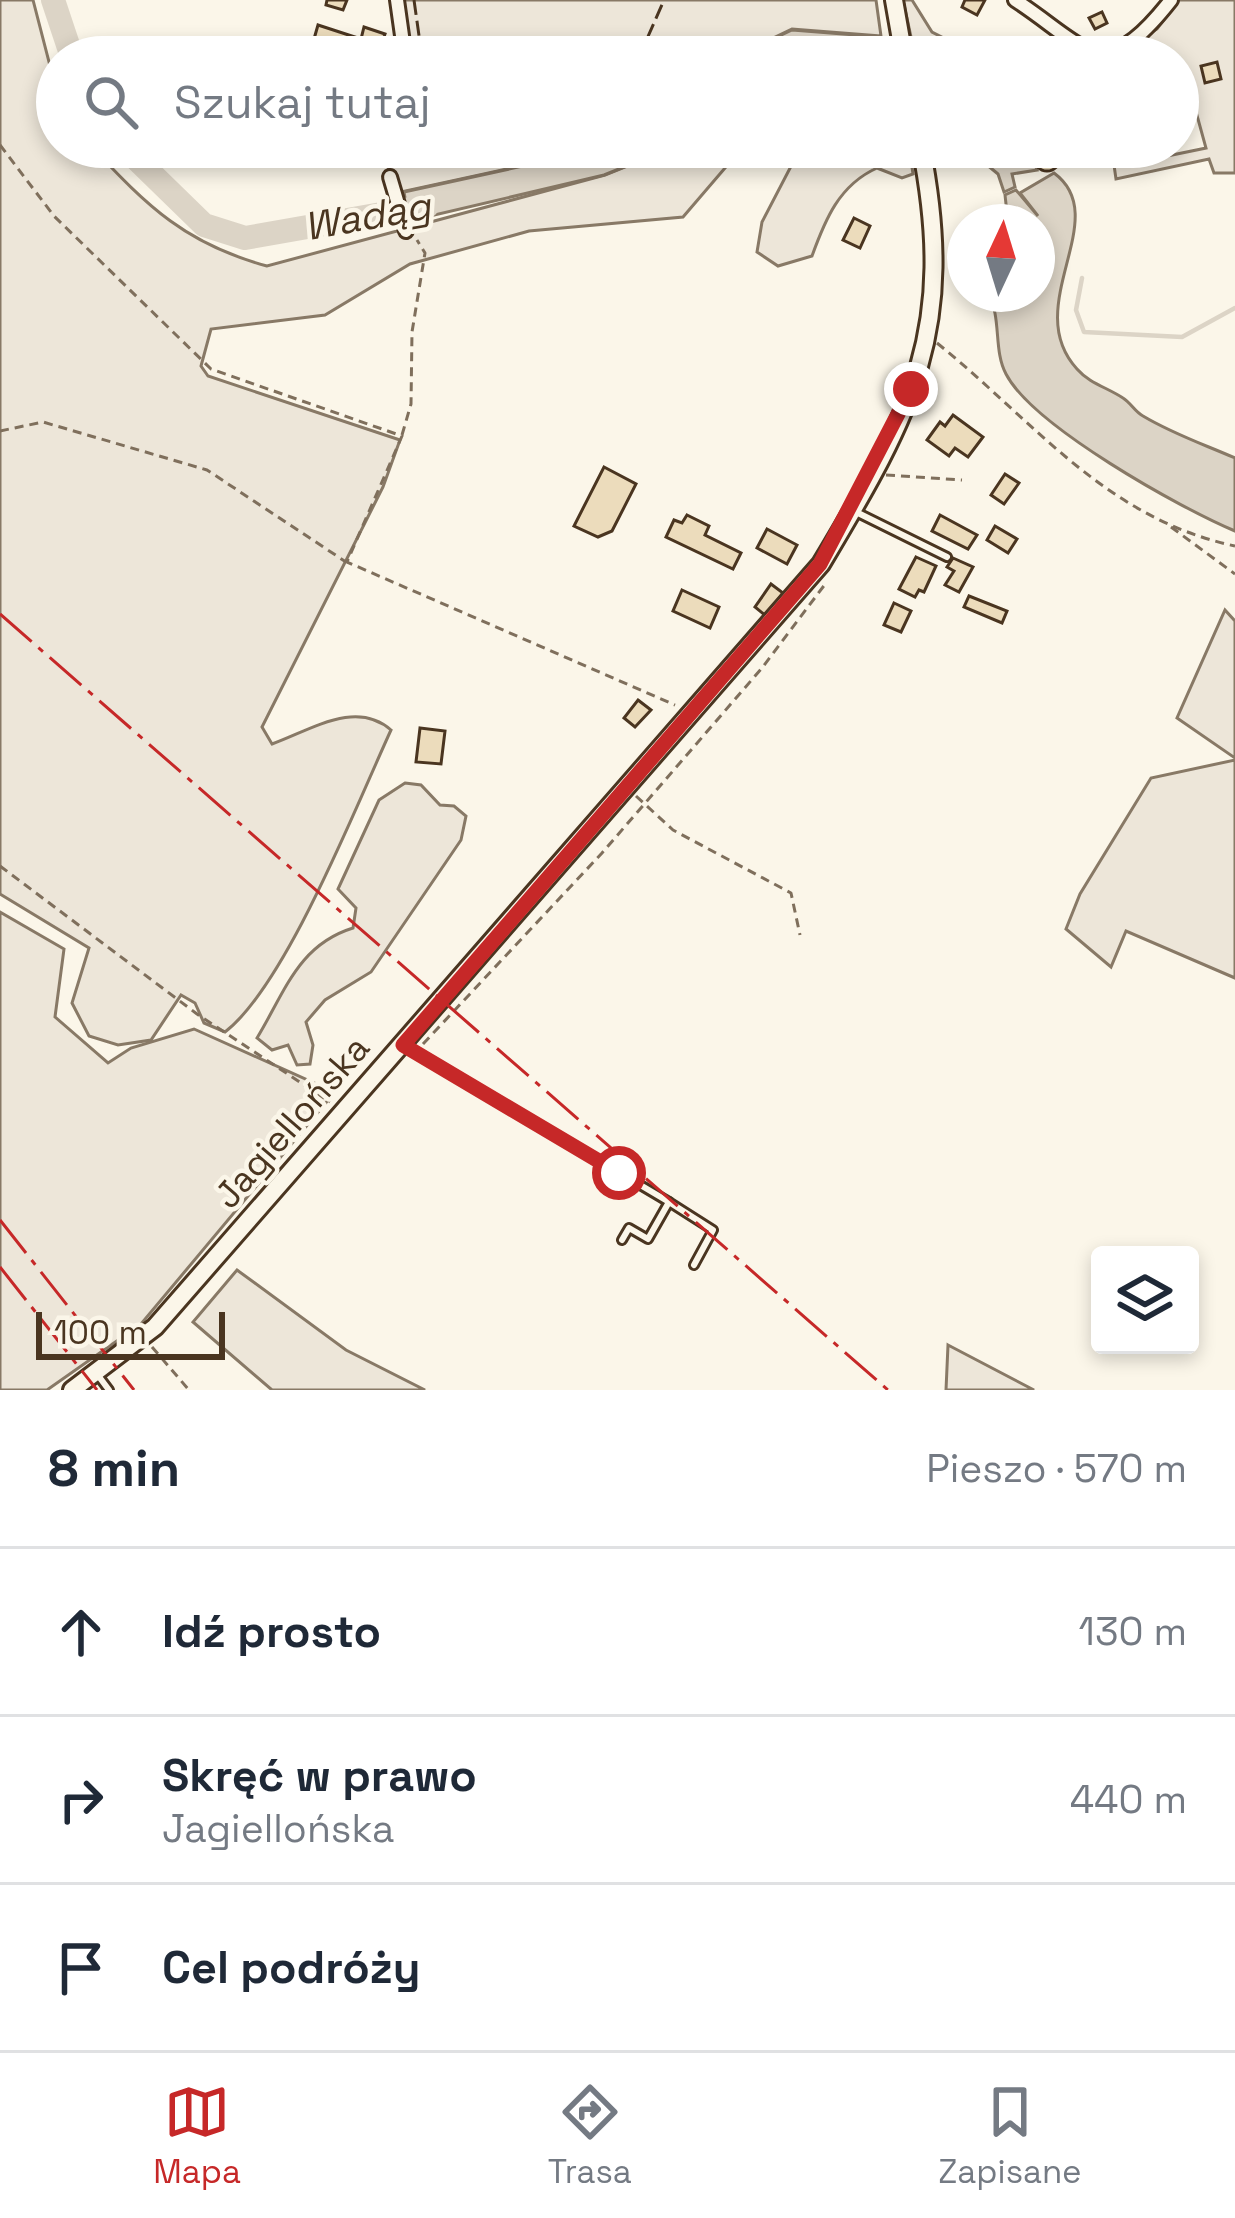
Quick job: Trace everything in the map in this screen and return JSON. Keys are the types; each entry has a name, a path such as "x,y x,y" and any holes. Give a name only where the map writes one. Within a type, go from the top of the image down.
{"street":[{"path":"397,0 402,36"},
{"path":"1015,0 1058,36"},
{"path":"1135,36 1171,0"},
{"name":"Jagiellońska","path":"72,1390 143,1337 410,1047 624,788 820,564 872,472 930,340 937,240 925,168"},
{"path":"390,177 406,231"}],"lane":[{"path":"853,510 947,556"},
{"path":"410,1047 713,1231 694,1265"},
{"path":"622,1240 628,1228 648,1240 669,1202"},
{"path":"98,1374 109,1390"}],"path":[{"path":"0,145 54,216 211,369 402,436"},
{"path":"387,168 390,177"},
{"path":"347,562 402,436 411,404 412,332 425,253 406,231"},
{"path":"930,340 1108,495 1170,526 1235,546"},
{"path":"0,431 43,422 207,470 347,562 693,713"},
{"path":"872,472 962,480"},
{"path":"1170,526 1235,574"},
{"path":"410,1047 602,854 762,668 826,583"},
{"path":"624,788 673,830 790,893 800,935"},
{"path":"0,866 196,1014 346,1113"},
{"path":"143,1337 188,1390"}],"shaded area":[{"path":"0,0 33,0 42,36 36,36 36,168 112,168 170,221 213,247 267,266 622,168 725,168 683,217 529,231 410,264 325,315 211,329 201,366 208,376 400,440 383,487 262,727 272,744 348,717 377,721 391,730 295,936 248,1009 225,1032 204,1023 195,1003 181,995 151,1040 118,1045 89,1036 72,1003 89,948 0,894"},
{"path":"403,0 876,0 881,36 792,29 778,36 408,36"},
{"path":"903,0 912,0 932,32 940,36 911,36"},
{"path":"1179,0 1235,0 1235,173 1214,173 1209,159 1199,161 1199,149 1206,148 1199,123 1199,36 1146,36"},
{"path":"792,30 868,36 779,36"},
{"path":"389,168 511,168 401,192"},
{"path":"514,168 622,168 409,221 404,192"},
{"path":"790,168 877,168 843,194 812,256 778,266 757,252 762,222"},
{"path":"877,168 912,168 913,174 902,178"},
{"path":"991,168 1037,170 1012,174 1015,187 1004,192"},
{"path":"1114,168 1167,168 1116,179"},
{"path":"1054,173 1070,192 1073,238 1058,318 1062,344 1077,369 1140,414 1235,458 1235,531 1145,485 1076,440 1021,395 1006,374 995,312 1055,312 1055,204 1029,204 1020,193"},
{"path":"1016,190 1028,204 1006,204 1005,195"},
{"path":"1225,610 1235,621 1235,758 1177,718"},
{"path":"1235,760 1235,978 1126,931 1111,967 1066,929 1080,894 1151,778"},
{"path":"405,783 421,785 440,805 454,806 466,816 461,840 371,972 325,1000 306,1022 313,1045 310,1064 297,1065 288,1045 272,1050 257,1038 306,958 353,928 356,908 338,889 379,800"},
{"path":"0,912 64,949 55,1017 108,1063 131,1048 194,1029 323,1087 330,1098 141,1324 47,1390 0,1390"},
{"path":"237,1270 346,1350 425,1390 272,1390 193,1322"},
{"path":"948,1345 1034,1390 946,1390"}],"building":[{"path":"327,0 347,0 343,10 326,5"},
{"path":"965,0 985,0 977,15 962,7"},
{"path":"1102,12 1107,23 1095,29 1089,18"},
{"path":"318,25 352,36 315,36"},
{"path":"364,27 384,36 362,36"},
{"path":"1217,62 1221,79 1205,83 1201,66"},
{"path":"854,218 870,226 860,248 843,240"},
{"path":"953,415 983,437 968,457 955,448 949,456 927,440 940,422 945,426"},
{"path":"604,467 636,484 612,531 598,537 574,526"},
{"path":"1005,474 1019,483 1004,504 991,495"},
{"path":"687,515 709,526 705,535 741,553 733,569 666,537 674,520 682,523"},
{"path":"940,515 977,535 968,549 932,531"},
{"path":"995,526 1017,539 1008,553 987,540"},
{"path":"767,529 797,545 787,564 757,548"},
{"path":"916,557 936,566 924,592 919,590 915,597 899,589"},
{"path":"953,558 973,567 959,592 945,585 954,571 947,567"},
{"path":"771,584 783,593 766,616 755,607"},
{"path":"682,590 719,607 710,628 673,611"},
{"path":"969,596 1007,611 1002,623 964,607"},
{"path":"894,603 911,611 901,632 884,625"},
{"path":"638,700 651,710 635,727 624,718"},
{"path":"420,728 445,731 441,764 416,762"}],"waterway":[{"name":"Wadąg","path":"53,0 65,36"},
{"name":"Wadąg","path":"146,168 204,225 245,238 427,206"},
{"path":"1082,278 1076,310 1084,332 1182,337 1235,308"}],"fence":[{"path":"414,0 419,36"},
{"path":"648,36 664,0"}],"power":[{"path":"0,614 888,1390"},
{"path":"0,1220 134,1390"},
{"path":"0,1267 97,1390"}],"route":[{"path":"619,1173 403,1045 562,856 757,642 820,564 853,510 911,389"}]}
